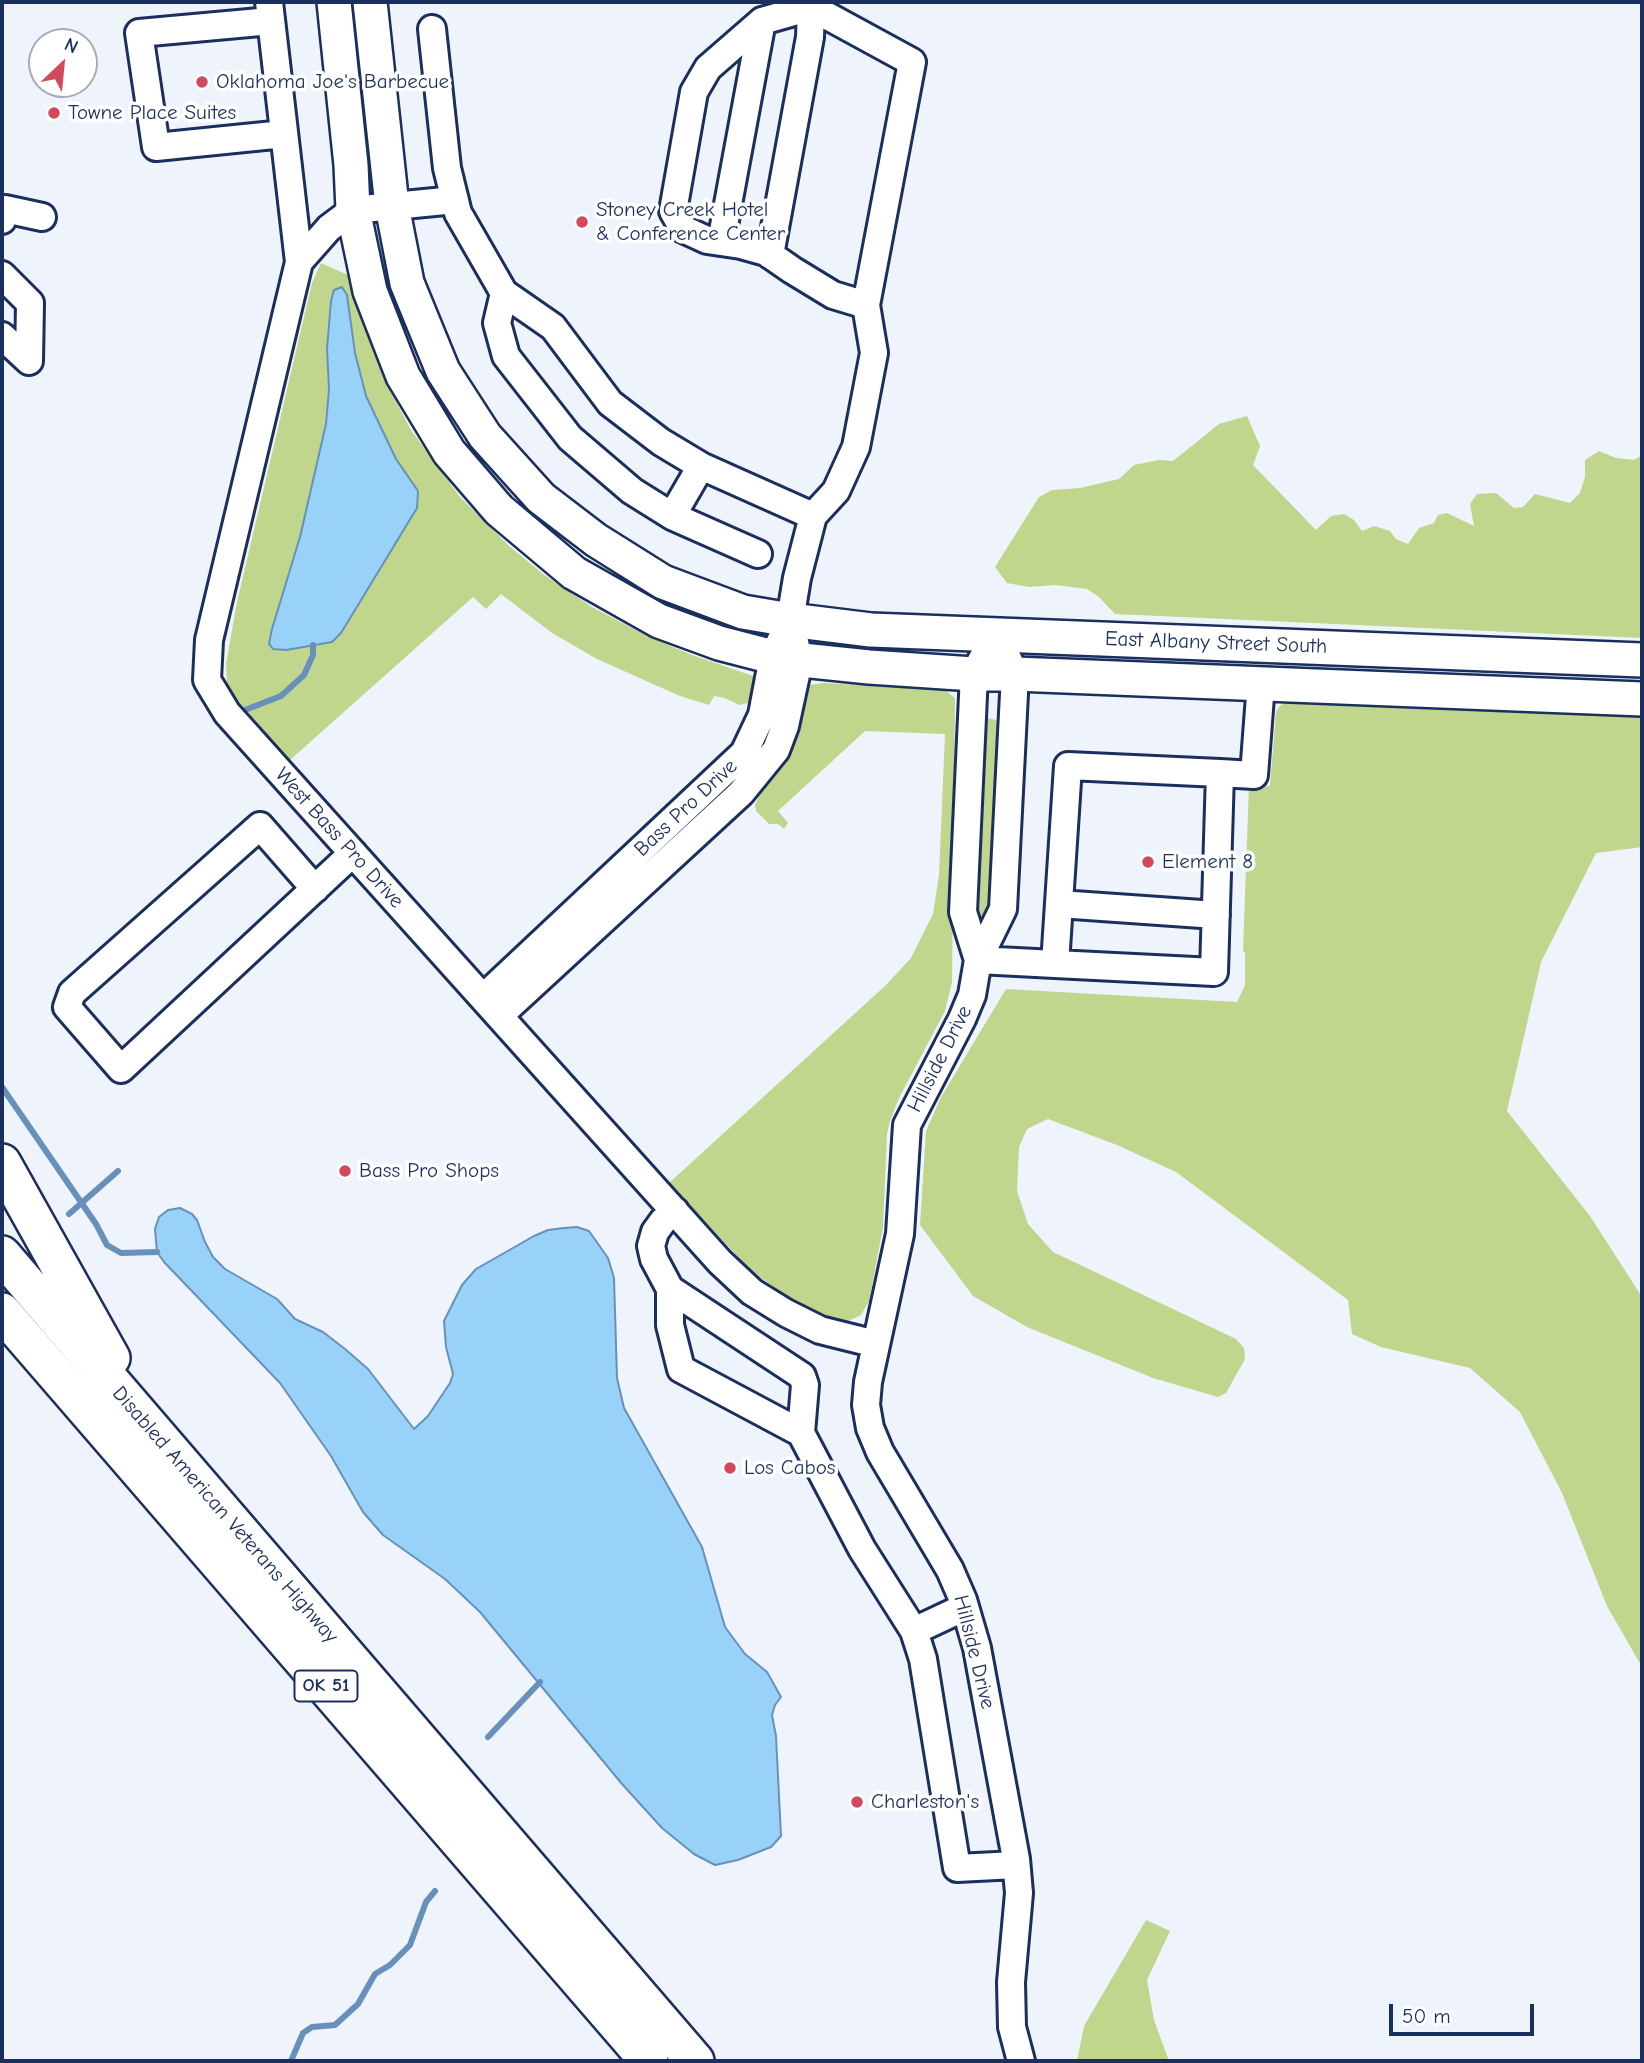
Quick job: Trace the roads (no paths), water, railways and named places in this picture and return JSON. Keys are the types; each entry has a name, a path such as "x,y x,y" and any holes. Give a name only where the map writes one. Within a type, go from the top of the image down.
{"highway":[{"path":"2,1163 150,1429"},
{"name":"Disabled American Veterans Highway","path":"2,1255 695,2061"},
{"name":"Disabled American Veterans Highway","path":"2,1312 649,2061"}],"main road":[{"name":"East Albany Street South","path":"334,2 351,165 353,210 370,291 403,376 449,452 499,510 574,573 659,621 719,643 786,659 974,674 1642,699"},
{"name":"East Albany Street South","path":"370,2 392,206 407,283 443,371 485,436 541,498 596,540 663,582 743,612 871,629 1642,660"}],"street":[{"path":"770,255 810,37 811,4"},
{"path":"432,29 447,168 458,213 504,293 553,327 610,403 661,442 701,466 813,516 836,491 856,447 874,353 866,305 912,62 811,4 762,21 708,68 694,92 673,211 683,229 707,240 741,245 770,255 833,295 866,305"},
{"path":"284,134 156,147 139,33 270,11 299,262"},
{"path":"721,242 762,21"},
{"path":"353,210 455,200"},
{"path":"2,220 5,209 42,217"},
{"name":"West Bass Pro Drive","path":"353,210 329,228 299,262 209,640 207,680 227,713 720,1262 752,1292 786,1313 820,1330 876,1344"},
{"path":"2,275 30,303 29,361 2,336"},
{"path":"504,293 498,323 506,356 570,438 632,491 672,516 758,554"},
{"path":"672,516 701,466"},
{"name":"Bass Pro Drive","path":"492,1006 744,753 786,659 797,578 813,516"},
{"path":"996,633 1015,674 1003,909 978,960 1214,972 1220,773"},
{"name":"Hillside Drive","path":"996,633 974,674 963,912 978,960 972,995 962,1019 907,1125 900,1234 866,1405 870,1428 891,1474 922,1520 950,1570 977,1648 1017,1865 1019,1893 1011,1983 1012,2027 1021,2061"},
{"path":"1055,964 1068,766 1254,775 1261,684"},
{"path":"315,888 260,826 72,993 67,1007 121,1069 354,853"},
{"path":"1059,904 1216,915"},
{"path":"675,1211 655,1233 651,1246 654,1259 670,1289 670,1325 681,1369 801,1433"},
{"path":"670,1289 802,1376 805,1385 801,1433 862,1549 914,1631 923,1659 957,1868 1017,1865"},
{"path":"914,1631 965,1607"}],"water":[{"path":"342,287 347,295 355,353 366,396 396,459 418,491 417,508 341,633 332,642 286,650 273,649 269,644 272,629 300,537 326,424 331,301 334,290"},
{"path":"180,1208 197,1220 213,1257 225,1269 277,1299 295,1319 323,1332 345,1349 368,1369 414,1429 428,1416 450,1383 453,1374 446,1347 444,1321 462,1285 476,1269 548,1230 577,1227 589,1231 608,1258 614,1278 617,1378 624,1408 702,1547 725,1627 745,1654 767,1672 781,1697 772,1715 776,1736 781,1836 771,1847 738,1860 715,1865 694,1854 662,1828 622,1784 480,1612 445,1579 383,1535 363,1512 331,1456 280,1383 157,1252 155,1229 159,1217 168,1210"}],"waterway":[{"path":"245,710 281,696 304,675 313,655 313,645"},
{"path":"2,1087 96,1224 107,1245 121,1253 157,1252"},
{"path":"69,1214 118,1171"},
{"path":"488,1737 540,1682"},
{"path":"291,2061 303,2033 312,2027 335,2025 358,2004 375,1974 390,1965 410,1945 426,1902 435,1891"}],"place":[{"name":"Oklahoma Joe's Barbecue","path":"202,82"},
{"name":"Towne Place Suites","path":"54,113"},
{"name":"Stoney Creek Hotel & Conference Center","path":"582,222"},
{"name":"Element 8","path":"1148,862"},
{"name":"Bass Pro Shops","path":"345,1171"},
{"name":"Los Cabos","path":"730,1468"},
{"name":"Charleston's","path":"857,1802"}]}
